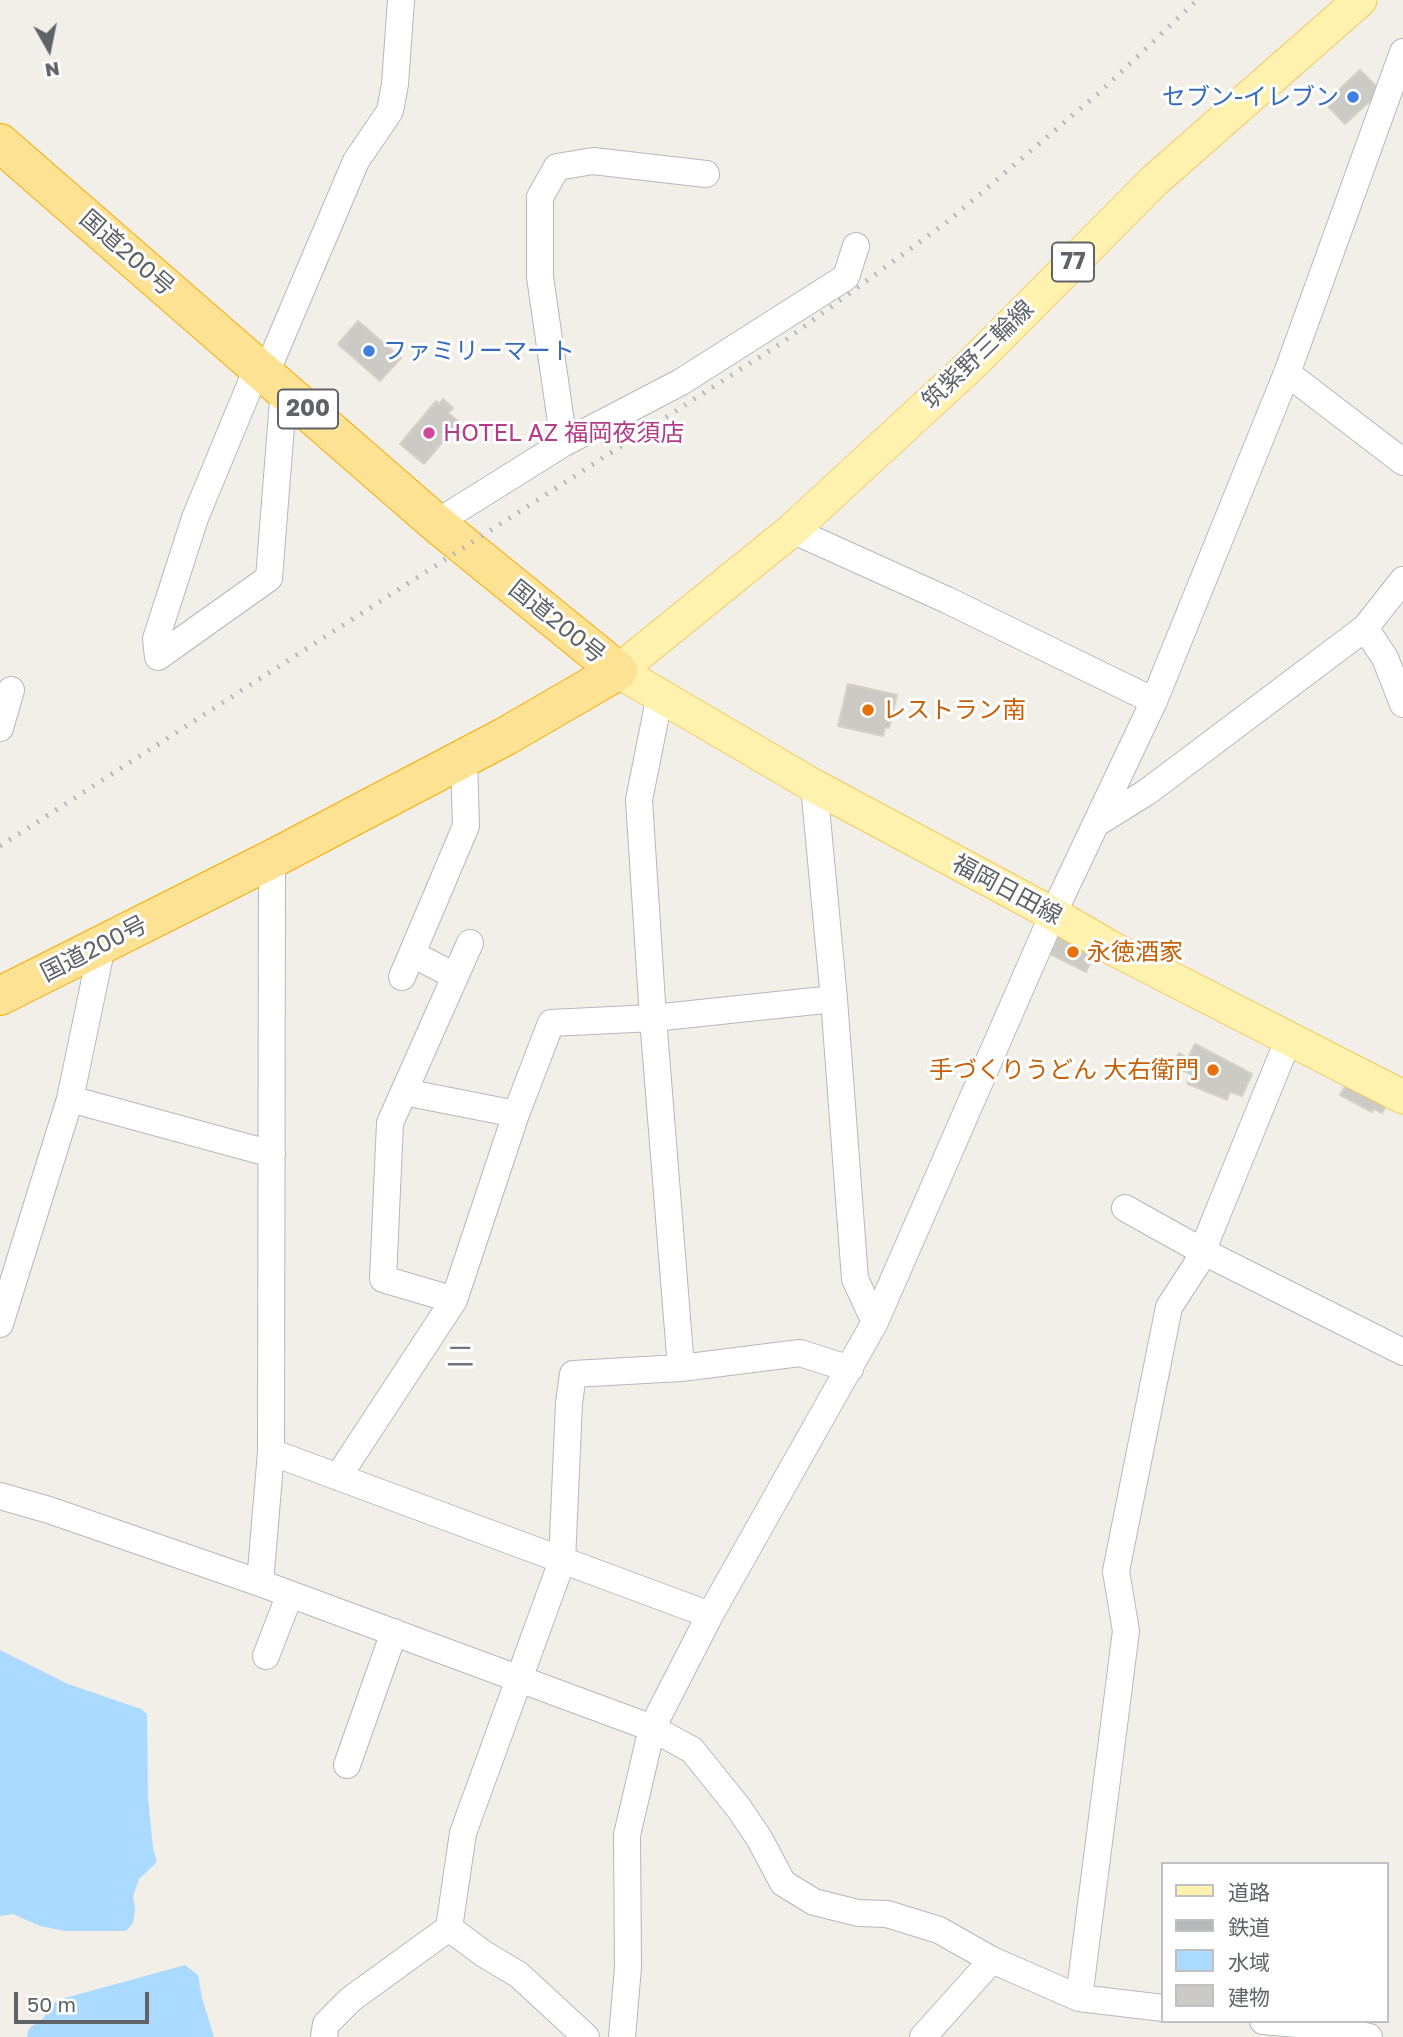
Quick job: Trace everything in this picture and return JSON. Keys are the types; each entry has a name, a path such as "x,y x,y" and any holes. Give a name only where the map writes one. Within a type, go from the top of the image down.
{"highway":[{"name":"国道200号","path":"0,143 436,523 618,671 464,758 272,859 0,996"}],"main road":[{"name":"筑紫野三輪線","path":"618,671 792,530 973,362 1155,180 1360,0"},
{"name":"福岡日田線","path":"618,671 814,786 1108,946 1403,1097"}],"street":[{"path":"269,375 269,578 158,657 156,639 195,518 269,375 356,161 390,111 395,84 401,0"},
{"path":"622,2037 628,1966 627,1836 652,1728 710,1615 875,1322 1053,914 1154,701 1287,373 1401,65"},
{"path":"564,443 540,276 540,197 557,167 593,161 706,174"},
{"path":"436,523 564,443 681,382 846,277 856,246"},
{"path":"1287,373 1403,462"},
{"path":"792,530 947,600 1154,701"},
{"path":"1097,823 1147,792 1365,628 1403,580"},
{"path":"1365,628 1385,658 1403,704"},
{"path":"0,728 11,691"},
{"path":"660,695 639,800 653,1018 681,1368"},
{"path":"455,976 407,965 467,826 464,758"},
{"path":"814,786 834,999 855,1279 875,1322"},
{"path":"260,1583 271,1452 272,859"},
{"path":"454,1300 383,1279 390,1123 470,943"},
{"path":"0,1324 70,1098 102,946"},
{"path":"338,1477 454,1300 516,1114 551,1023 653,1018 834,999"},
{"path":"1079,1998 1126,1631 1116,1571 1168,1307 1197,1264 1289,1038"},
{"path":"404,1091 516,1114"},
{"path":"70,1098 272,1154"},
{"path":"1125,1208 1202,1251 1403,1352"},
{"path":"324,2037 326,2024 351,1999 449,1928 463,1833 562,1561 569,1403 573,1374 681,1368 800,1353 850,1369"},
{"path":"271,1452 710,1615"},
{"path":"0,1496 49,1510 260,1583 652,1728 692,1750 759,1838 783,1883 814,1902 858,1913 887,1914 939,1930 992,1960 1079,1998 1162,2008"},
{"path":"266,1656 290,1594"},
{"path":"347,1765 394,1632"},
{"path":"449,1928 519,1975 586,2037"},
{"path":"923,2037 992,1960"},
{"path":"1286,2023 1320,2026 1366,2036"}],"water":[{"path":"0,1650 68,1684 141,1709 147,1714 148,1798 157,1862 139,1879 133,1896 133,1923 126,1931 65,1931 40,1926 13,1914 0,1916"},
{"path":"185,1965 198,1975 214,2037 27,2037 29,2028 42,2020 58,2000"}],"building":[{"name":"セブン-イレブン","path":"1360,70 1381,91 1345,124 1325,103"},
{"name":"ファミリーマート","path":"358,321 401,358 380,381 338,344"},
{"name":"HOTEL AZ 福岡夜須店","path":"443,399 453,408 448,413 459,422 424,464 400,444 436,401 439,404"},
{"name":"レストラン南","path":"848,684 897,695 889,728 885,728 883,736 838,726"},
{"name":"永徳酒家","path":"1060,933 1096,950 1086,972 1050,954"},
{"name":"手づくりうどん 大右衛門","path":"1195,1044 1252,1074 1242,1096 1230,1092 1227,1100 1188,1084 1191,1074 1173,1066 1179,1053 1188,1058"},
{"path":"1347,1083 1387,1104 1382,1113 1374,1109 1372,1112 1340,1095"}],"railway":[{"path":"0,846 783,342 947,222 1100,92 1197,0"}],"place":[{"name":"セブン-イレブン","path":"1353,97"},
{"name":"ファミリーマート","path":"369,351"},
{"name":"HOTEL AZ 福岡夜須店","path":"429,433"},
{"name":"レストラン南","path":"868,710"},
{"name":"永徳酒家","path":"1073,952"},
{"name":"手づくりうどん 大右衛門","path":"1213,1070"}],"district":[{"name":"二","path":"460,1357"}]}
